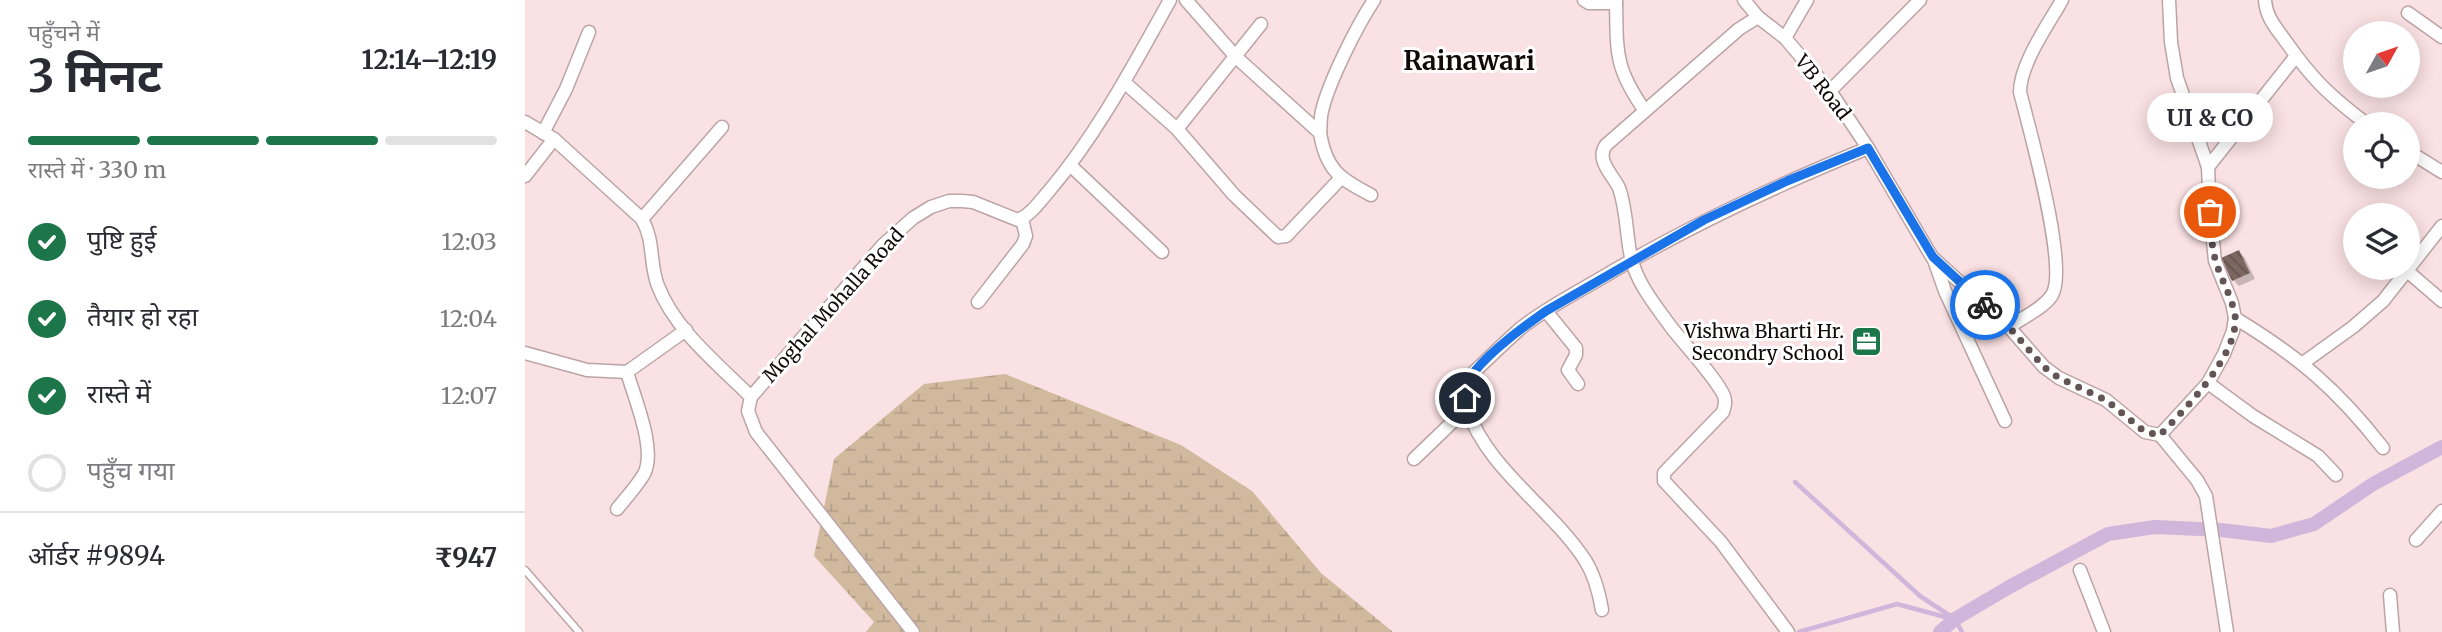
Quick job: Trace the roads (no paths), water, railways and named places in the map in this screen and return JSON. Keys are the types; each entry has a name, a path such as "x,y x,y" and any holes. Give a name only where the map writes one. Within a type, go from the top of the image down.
{"street":[{"path":"978,302 1023,244 1026,236 1022,219 1070,165 1124,82 1170,0"},
{"path":"1186,0 1236,57 1321,133"},
{"path":"1371,195 1341,178 1323,149 1321,133 1322,111 1335,78 1361,19 1374,0"},
{"path":"1584,0 1616,2 1617,53 1622,73 1645,111"},
{"name":"VB Road","path":"1744,0 1758,17 1784,38 1830,90 1933,257 2009,327 2033,357 2059,378 2094,392 2145,432 2160,435"},
{"path":"1784,38 1807,0"},
{"path":"1830,90 1920,0"},
{"path":"2009,327 2052,296 2057,280 2047,200 2020,83 2061,0"},
{"path":"2169,0 2171,42 2177,78 2208,167 2215,261 2232,303 2235,318 2229,343 2208,383 2160,435 2197,480 2206,496 2227,632"},
{"path":"2265,0 2271,22 2308,73 2333,99 2351,112"},
{"path":"2407,13 2442,37"},
{"path":"1758,17 1739,29 1645,111 1602,151 1602,158 1618,186 1622,199 1632,260 1638,278 1654,303 1720,388 1725,403 1723,412 1664,473 1664,481 1721,542 1787,630"},
{"path":"1177,129 1261,24"},
{"path":"525,176 549,136 589,32"},
{"path":"2208,167 2296,56"},
{"path":"1124,82 1177,129 1234,195 1278,237 1286,236 1341,178"},
{"path":"525,122 549,136 642,219 650,232 654,273 659,288 686,330 751,397 748,411 756,432 913,632"},
{"path":"642,219 722,127"},
{"path":"1602,610 1596,580 1585,559 1491,451 1467,408 1467,385 1474,372 1522,327 1632,260 1704,220 1787,181 1868,148"},
{"path":"2420,158 2442,172"},
{"path":"1070,165 1162,252"},
{"name":"Moghal Mohalla Road","path":"751,397 883,246 913,218 949,201 962,201 973,202 1015,219 1022,219"},
{"path":"2420,253 2442,226"},
{"path":"1933,257 1945,291 2005,421"},
{"path":"2303,363 2353,327 2383,301 2399,280"},
{"path":"2417,280 2442,302"},
{"path":"1546,311 1576,348 1576,355 1568,370 1577,384"},
{"path":"2235,318 2303,363 2349,405 2383,449"},
{"path":"525,353 587,370 627,372 686,330"},
{"path":"617,509 644,474 648,463 646,437 627,372"},
{"path":"2208,383 2253,416 2318,456 2336,475"},
{"path":"1414,459 1467,408"},
{"path":"2416,540 2442,510"},
{"path":"2080,570 2104,632"},
{"path":"2390,595 2393,632"}],"lane":[{"path":"525,570 579,632"}],"waterway":[{"path":"1940,632 1955,619 2011,586 2108,534 2155,527 2221,530 2271,536 2314,524 2373,484 2442,447"},
{"path":"1795,482 1920,596 1955,619 1962,632"},
{"path":"1799,632 1897,604 1949,618"}],"place":[{"name":"UI & CO","path":"2210,212"},
{"name":"Vishwa Bharti Hr. Secondry School","path":"1867,342"}],"district":[{"name":"Rainawari","path":"1469,61"}]}
